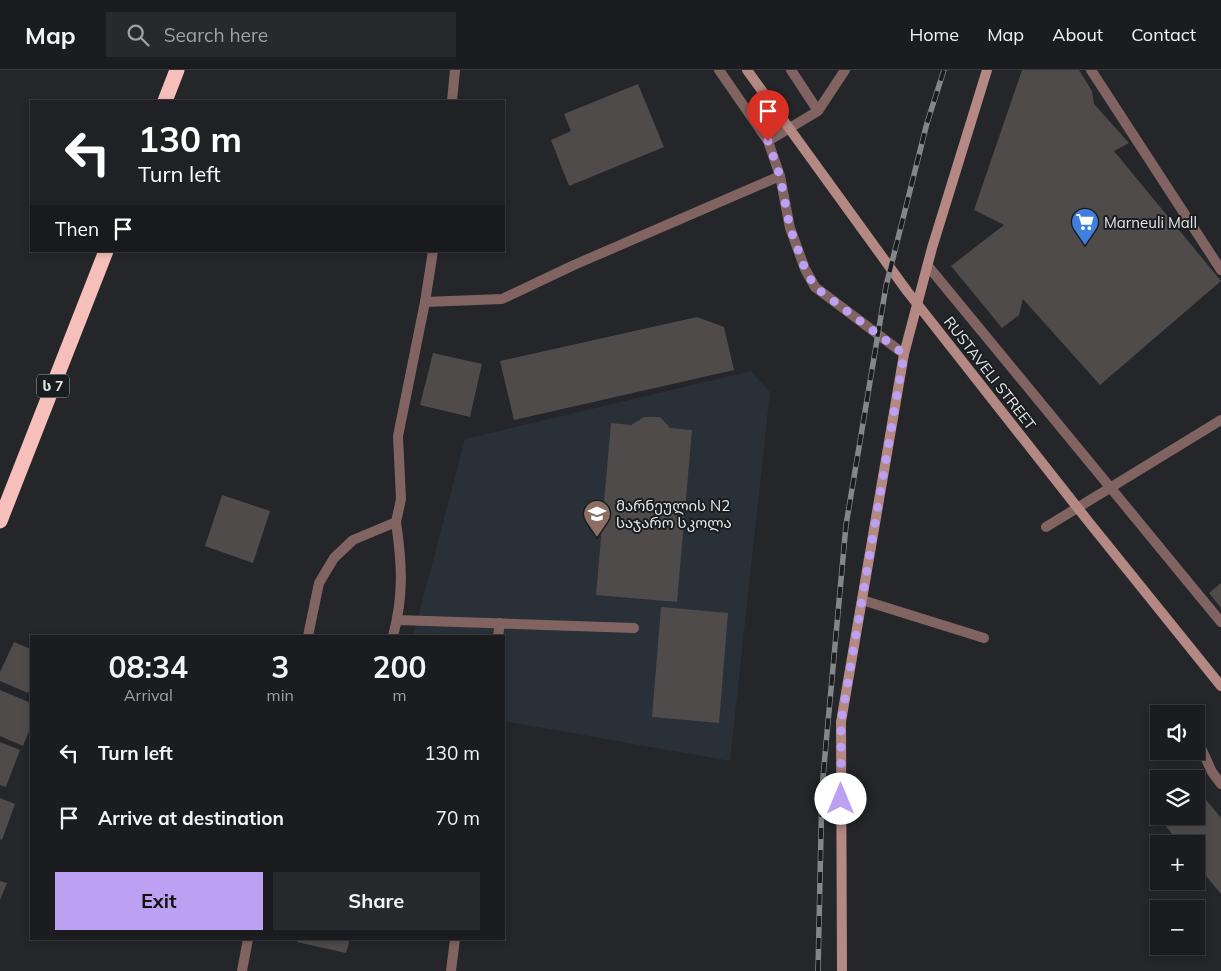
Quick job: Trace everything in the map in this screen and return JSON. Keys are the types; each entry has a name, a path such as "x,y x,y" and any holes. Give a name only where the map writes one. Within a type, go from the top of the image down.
{"highway":[{"path":"165,100 177,70"},
{"name":"ს 7","path":"0,521 106,252"}],"street":[{"path":"452,100 455,70"},
{"path":"719,70 768,141 780,176 790,228 805,269 815,287 904,354"},
{"name":"RUSTAVELI STREET","path":"747,70 907,291 1221,686"},
{"path":"791,70 818,111"},
{"path":"768,141 818,111 846,70"},
{"path":"842,971 841,722 904,354 928,266 987,70"},
{"path":"1091,70 1220,265"},
{"path":"425,302 502,300 574,265 780,176"},
{"path":"393,635 398,620 401,596 402,562 396,522 401,498 398,436 425,302 433,252"},
{"path":"928,266 1221,622"},
{"path":"1046,527 1221,420"},
{"path":"308,635 319,583 334,558 353,540 396,522"},
{"path":"862,600 984,638"},
{"path":"398,620 634,628"},
{"path":"498,635 500,623"},
{"path":"1205,757 1212,772 1221,784"},
{"path":"242,971 248,940"},
{"path":"451,971 455,940"}],"shaded area":[{"name":"მარნეულის N2 საჯარო სკოლა","path":"751,371 770,392 730,761 505,721 505,635 413,635 465,439"}],"building":[{"name":"Marneuli Mall","path":"1022,70 1079,70 1092,91 1094,104 1129,143 1114,151 1221,281 1100,385 1023,299 1019,315 1002,328 951,266 1004,225 974,210"},
{"path":"638,84 664,147 569,186 551,140 571,131 564,114"},
{"path":"697,317 724,327 734,370 514,420 500,361"},
{"path":"433,353 482,364 470,417 420,405"},
{"path":"644,417 660,417 670,428 692,430 677,602 596,595 611,423 631,425"},
{"path":"222,495 270,511 253,563 205,546"},
{"path":"1221,583 1221,608 1209,593"},
{"path":"661,607 728,613 719,723 652,717"},
{"path":"14,642 30,649 30,689 28,693 0,681 0,672"},
{"path":"0,690 30,703 30,728 23,746 0,736"},
{"path":"0,742 20,750 6,787 0,785"},
{"path":"0,798 15,804 2,840 0,839"},
{"path":"1205,799 1221,818 1221,894 1205,875 1205,835 1173,835 1165,825 1205,825"},
{"path":"0,881 7,883 0,900"},
{"path":"298,940 350,940 346,953 297,942"}],"railway":[{"path":"818,971 822,788 846,525 886,286 927,123 944,70"}],"place":[{"name":"Marneuli Mall","path":"1085,246"},
{"name":"მარნეულის N2 საჯარო სკოლა","path":"597,538"}],"route":[{"path":"768,141 780,176 790,228 805,269 815,287 904,354 841,722 841,799"}]}
